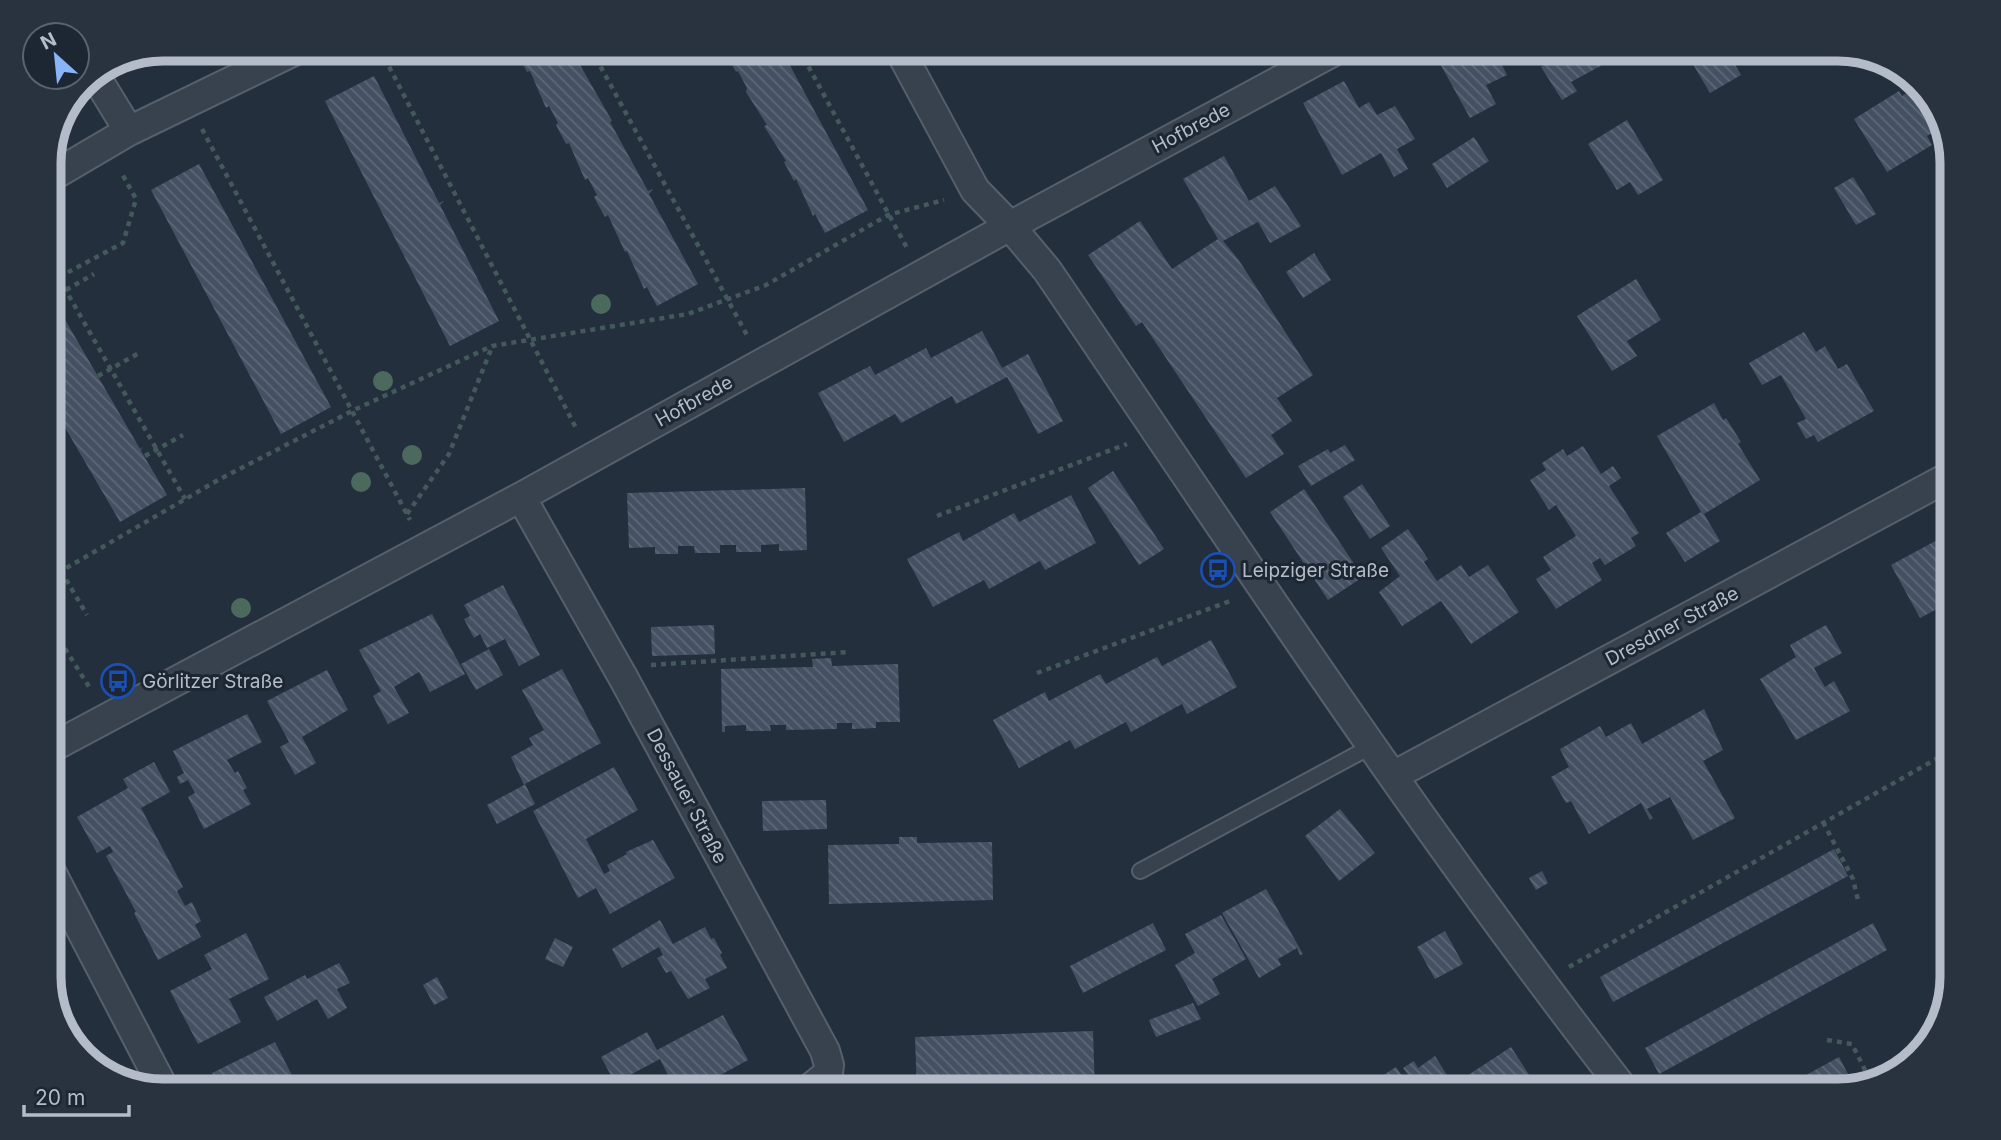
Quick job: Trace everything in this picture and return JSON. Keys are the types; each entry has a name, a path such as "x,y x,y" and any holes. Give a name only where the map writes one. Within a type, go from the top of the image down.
{"street":[{"path":"61,171 118,138 274,61"},
{"path":"905,61 975,190 1047,270 1393,776 1616,1079"},
{"name":"Hofbrede","path":"61,743 521,497 1010,226 1316,61"},
{"path":"99,84 118,138"},
{"name":"Dresdner Straße","path":"1393,776 1940,481"},
{"name":"Dessauer Straße","path":"521,497 624,679 825,1051 828,1073 821,1079"},
{"path":"61,891 159,1079"}],"lane":[{"path":"1140,871 1372,746"}],"path":[{"path":"386,61 575,425"},
{"path":"598,61 745,332"},
{"path":"805,61 904,244"},
{"path":"189,103 426,548"},
{"path":"61,276 123,243 136,200 118,138"},
{"path":"87,615 61,571 185,499 354,410 492,346 688,314 766,285 888,215 975,190"},
{"path":"61,290 94,274"},
{"path":"61,281 185,499"},
{"path":"407,514 449,454 492,346"},
{"path":"98,376 139,353"},
{"path":"937,516 1132,442 1155,428"},
{"path":"145,456 183,435"},
{"path":"1037,673 1228,603 1261,583"},
{"path":"61,642 108,718"},
{"path":"624,679 651,665 849,652"},
{"path":"1544,984 1571,965 1940,757"},
{"path":"1823,822 1853,879 1858,900"},
{"path":"1827,1040 1852,1044 1867,1074"}],"building":[{"path":"522,61 578,61 648,191 653,189 649,194 698,284 657,306 647,287 644,289 608,215 605,217 594,197 597,195 588,178 585,180 549,106 546,108 530,71 527,72"},
{"path":"730,61 787,61 868,210 825,233 815,214 813,216 796,179 794,181 784,162 786,161 764,126 767,125 746,92 747,88 738,71 736,72"},
{"path":"1439,61 1500,61 1507,75 1486,85 1496,104 1470,118"},
{"path":"1551,61 1606,63 1571,82 1577,91 1562,100 1541,67"},
{"path":"1691,61 1733,61 1741,75 1710,93"},
{"path":"374,76 439,203 444,201 440,205 499,321 450,346 325,101"},
{"path":"1344,81 1359,108 1369,102 1377,115 1395,106 1415,139 1397,149 1408,169 1394,177 1381,153 1342,175 1303,103"},
{"path":"1899,91 1902,96 1910,91 1926,112 1934,131 1927,136 1932,145 1887,172 1854,119"},
{"path":"1627,120 1663,180 1638,195 1630,182 1617,190 1588,144"},
{"path":"1474,137 1489,161 1447,188 1432,164"},
{"path":"1224,156 1249,201 1275,186 1301,226 1270,243 1258,222 1223,241 1238,259 1313,375 1277,398 1292,421 1271,435 1284,454 1246,478 1142,322 1136,326 1088,255 1140,221 1172,269 1218,239 1183,179"},
{"path":"199,164 331,407 281,434 151,190"},
{"path":"1853,177 1876,214 1856,225 1834,188"},
{"path":"1314,253 1331,280 1303,298 1286,272"},
{"path":"1636,279 1661,320 1627,341 1637,356 1612,371 1577,316"},
{"path":"61,313 140,449 142,447 141,451 167,495 120,522 61,421"},
{"path":"982,331 1002,368 1028,354 1063,421 1038,434 1007,377 956,404 952,396 901,423 895,414 844,442 818,393 870,366 875,375 926,348 931,358"},
{"path":"1804,332 1816,352 1825,346 1838,369 1847,364 1874,411 1818,442 1814,435 1806,439 1797,423 1806,419 1781,375 1762,385 1749,363"},
{"path":"1714,403 1723,420 1726,418 1741,442 1738,444 1760,480 1704,514 1720,541 1685,562 1666,533 1701,512 1657,436"},
{"path":"1345,445 1355,460 1311,486 1298,466 1328,449 1330,453"},
{"path":"1583,446 1601,474 1613,466 1621,478 1609,486 1639,533 1631,538 1636,546 1605,565 1600,558 1592,563 1602,580 1556,609 1536,579 1551,570 1543,557 1576,536 1556,505 1549,510 1530,480 1546,470 1542,463 1563,449 1567,456"},
{"path":"1113,471 1164,549 1139,565 1088,488"},
{"path":"1362,484 1390,526 1370,539 1343,497"},
{"path":"805,488 807,550 779,551 779,544 761,545 761,552 736,552 736,545 720,545 720,553 695,553 694,546 678,546 678,554 655,554 655,547 629,548 627,493"},
{"path":"1304,489 1363,577 1328,600 1270,512"},
{"path":"1071,495 1096,543 1045,570 1040,561 989,589 984,580 933,607 907,559 959,532 963,541 1014,513 1019,522"},
{"path":"1408,529 1428,559 1424,562 1437,581 1461,565 1469,577 1488,565 1519,612 1471,644 1441,601 1402,626 1379,592 1400,576 1381,548"},
{"path":"1940,538 1940,607 1920,618 1891,565"},
{"path":"503,585 540,655 519,666 505,639 487,648 480,634 474,638 464,619 470,616 464,605"},
{"path":"432,614 465,674 430,692 419,672 394,687 409,713 388,724 373,696 381,691 359,650"},
{"path":"714,625 715,654 652,656 651,627"},
{"path":"1826,625 1842,653 1814,668 1825,687 1834,681 1850,711 1796,740 1760,679 1796,657 1790,645"},
{"path":"1211,640 1237,687 1187,714 1182,704 1131,732 1126,722 1075,749 1070,740 1019,768 993,720 1045,692 1049,701 1100,674 1106,684 1157,657 1162,666"},
{"path":"489,649 503,675 476,690 461,664"},
{"path":"831,658 832,666 898,664 900,722 876,722 876,728 852,729 852,723 837,723 837,729 786,730 786,725 770,725 771,731 746,731 746,725 725,726 725,732 722,732 721,669 813,667 812,659"},
{"path":"562,669 601,743 525,784 535,804 497,824 487,805 524,785 511,757 533,745 529,738 544,730 522,690"},
{"path":"327,670 348,710 302,737 316,763 295,775 280,747 289,742 267,701"},
{"path":"1704,709 1723,750 1703,761 1735,818 1693,840 1670,797 1647,809 1653,818 1650,820 1641,803 1589,834 1571,801 1566,803 1551,777 1569,767 1560,749 1600,726 1606,737 1631,723 1642,744"},
{"path":"247,714 262,742 227,760 235,773 238,771 247,788 243,790 251,804 204,829 188,797 195,793 188,780 180,784 177,777 184,773 173,751"},
{"path":"154,762 170,792 141,808 183,887 177,891 185,906 192,902 201,921 195,925 201,937 158,960 106,856 113,852 110,846 97,853 77,817 128,788 123,779"},
{"path":"614,767 638,810 586,839 604,874 610,871 607,865 627,854 626,852 653,840 675,878 610,914 596,888 578,898 533,811"},
{"path":"826,800 827,829 763,831 762,801"},
{"path":"1340,809 1375,853 1339,881 1305,836"},
{"path":"899,837 917,837 917,843 992,842 993,900 829,904 828,845 899,844"},
{"path":"1834,849 1848,876 1613,1002 1600,977"},
{"path":"1542,871 1548,883 1536,890 1529,878"},
{"path":"1266,889 1303,954 1300,955 1297,948 1278,959 1281,965 1259,978 1222,913"},
{"path":"1221,915 1246,959 1212,979 1220,994 1198,1006 1175,965 1195,953 1185,934"},
{"path":"660,920 673,944 705,927 711,939 714,938 727,968 705,979 710,988 688,999 671,971 666,973 657,958 663,955 659,947 622,968 612,949"},
{"path":"1153,923 1166,950 1083,993 1070,966"},
{"path":"1873,923 1887,950 1659,1074 1645,1048"},
{"path":"1445,931 1463,964 1435,979 1417,947"},
{"path":"246,933 269,979 229,999 241,1022 198,1044 170,991 212,969 204,955"},
{"path":"555,938 573,947 563,967 545,959"},
{"path":"339,963 350,983 337,989 347,1008 328,1019 317,999 277,1021 264,997 305,975 307,979"},
{"path":"437,977 448,998 434,1005 423,985"},
{"path":"1193,1003 1201,1019 1156,1037 1149,1020"},
{"path":"723,1015 748,1060 713,1079 670,1079 660,1059 622,1079 613,1079 601,1057 647,1032 657,1050"},
{"path":"1093,1031 1095,1079 917,1079 915,1037"},
{"path":"275,1042 294,1079 215,1079 212,1073"},
{"path":"1511,1047 1532,1079 1462,1079"},
{"path":"1435,1056 1449,1079 1407,1079 1410,1077 1403,1068 1414,1061 1418,1068"},
{"path":"1839,1057 1850,1078 1838,1079 1799,1079"},
{"path":"1396,1067 1404,1079 1377,1079"}],"place":[{"name":"Leipziger Straße","path":"1218,570"},
{"name":"Görlitzer Straße","path":"118,681"}]}
